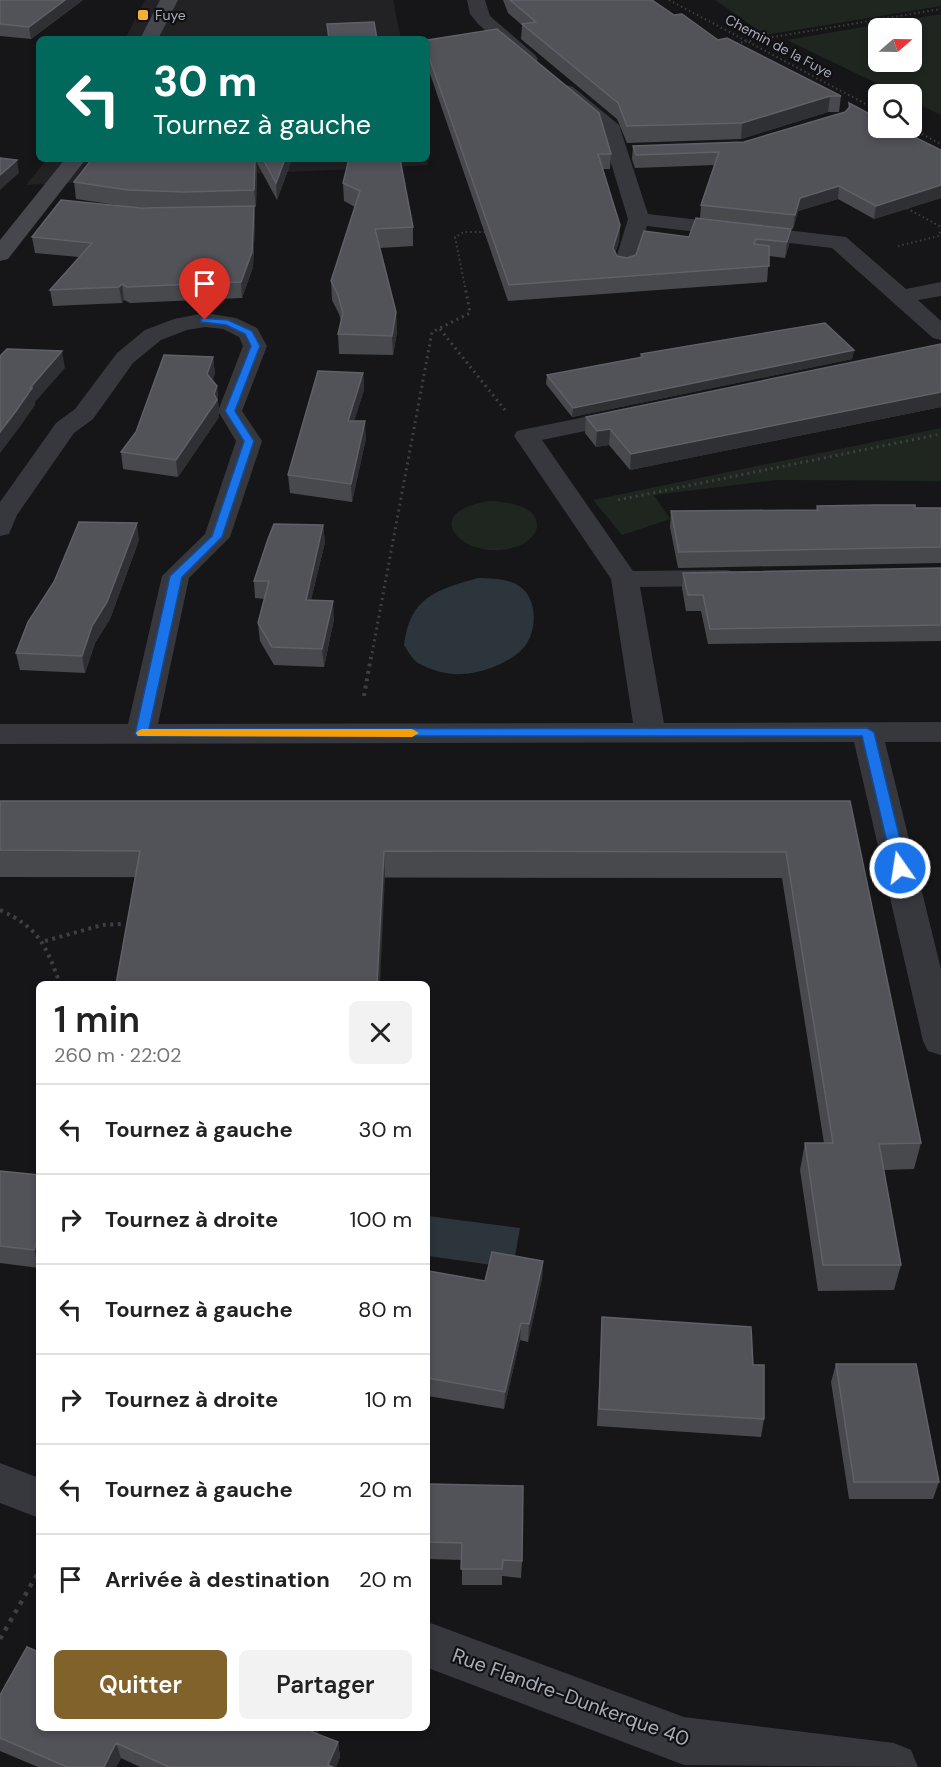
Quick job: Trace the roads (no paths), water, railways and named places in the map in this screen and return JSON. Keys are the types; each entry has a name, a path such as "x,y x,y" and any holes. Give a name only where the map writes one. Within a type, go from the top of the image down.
{"main road":[{"path":"150,36 169,0"},
{"path":"0,254 74,162"}],"street":[{"path":"476,0 478,14 484,20 609,125 639,219 625,265"},
{"path":"618,151 641,150"},
{"path":"41,203 63,206"},
{"path":"639,219 838,242 901,297 937,345"},
{"path":"901,297 941,289"},
{"path":"0,528 4,515 65,429 84,414 125,358 153,335 182,324 205,320 228,323 249,333 255,346 230,411 249,441 217,537 176,576 141,734"},
{"path":"650,732 625,579 526,436 653,410"},
{"path":"625,579 752,577"},
{"path":"867,732 941,1041"},
{"path":"0,734 941,732"},
{"path":"0,1483 36,1497"},
{"name":"Rue Flandre-Dunkerque 40","path":"430,1646 684,1741 894,1767"}],"place":[{"name":"Fuye","path":"143,15"}]}
